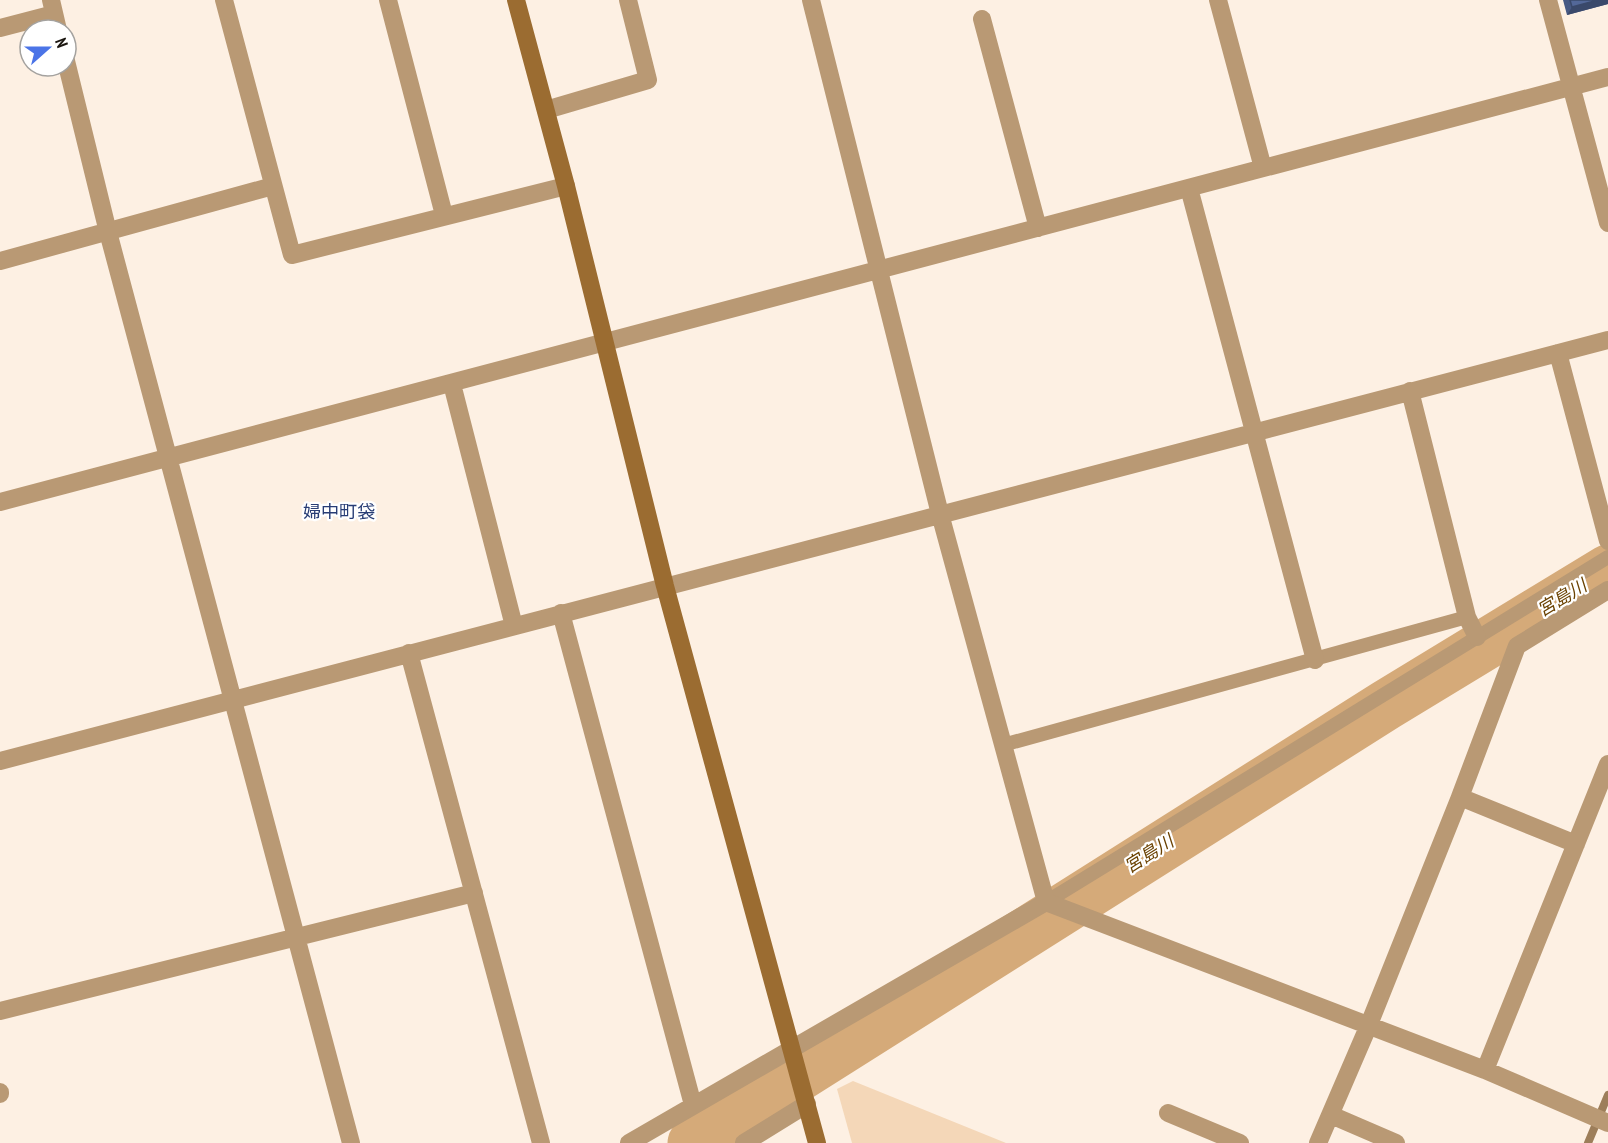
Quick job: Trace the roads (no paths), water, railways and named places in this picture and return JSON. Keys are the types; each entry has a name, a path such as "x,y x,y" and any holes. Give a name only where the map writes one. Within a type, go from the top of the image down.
{"street":[{"path":"224,0 292,255 566,186"},
{"path":"388,0 444,215"},
{"path":"516,0 566,186 665,586 793,1046 817,1143"},
{"path":"546,110 648,80 628,0"},
{"path":"812,0 940,514 1046,902"},
{"path":"1218,0 1263,168"},
{"path":"1548,0 1608,223"},
{"path":"0,28 54,15"},
{"path":"982,20 1038,228"},
{"path":"0,502 1608,77"},
{"path":"70,78 108,231 235,699 351,1143"},
{"path":"0,261 273,186"},
{"path":"1188,188 1315,660"},
{"path":"0,761 1608,340"},
{"path":"1557,353 1608,541"},
{"path":"452,384 514,626"},
{"path":"1410,391 1467,617 1477,637"},
{"path":"1318,1143 1368,1027 1460,797 1517,646 1608,590"},
{"path":"561,613 693,1105"},
{"path":"409,653 541,1143"},
{"path":"1485,1070 1608,764"},
{"path":"1460,797 1576,844"},
{"path":"0,1011 474,893"},
{"path":"629,1143 793,1046 1046,902"},
{"path":"1046,902 1485,1070 1608,1123"},
{"path":"744,1143 807,1104"},
{"path":"1168,1113 1240,1143"},
{"path":"1331,1115 1396,1143"}],"lane":[{"path":"1046,902 1608,557"},
{"path":"1003,745 1467,617"}],"waterway":[{"name":"宮島川","path":"693,1143 1386,705 1608,570"},
{"path":"1588,1143 1608,1095"}],"district":[{"name":"婦中町袋","path":"339,512"}]}
